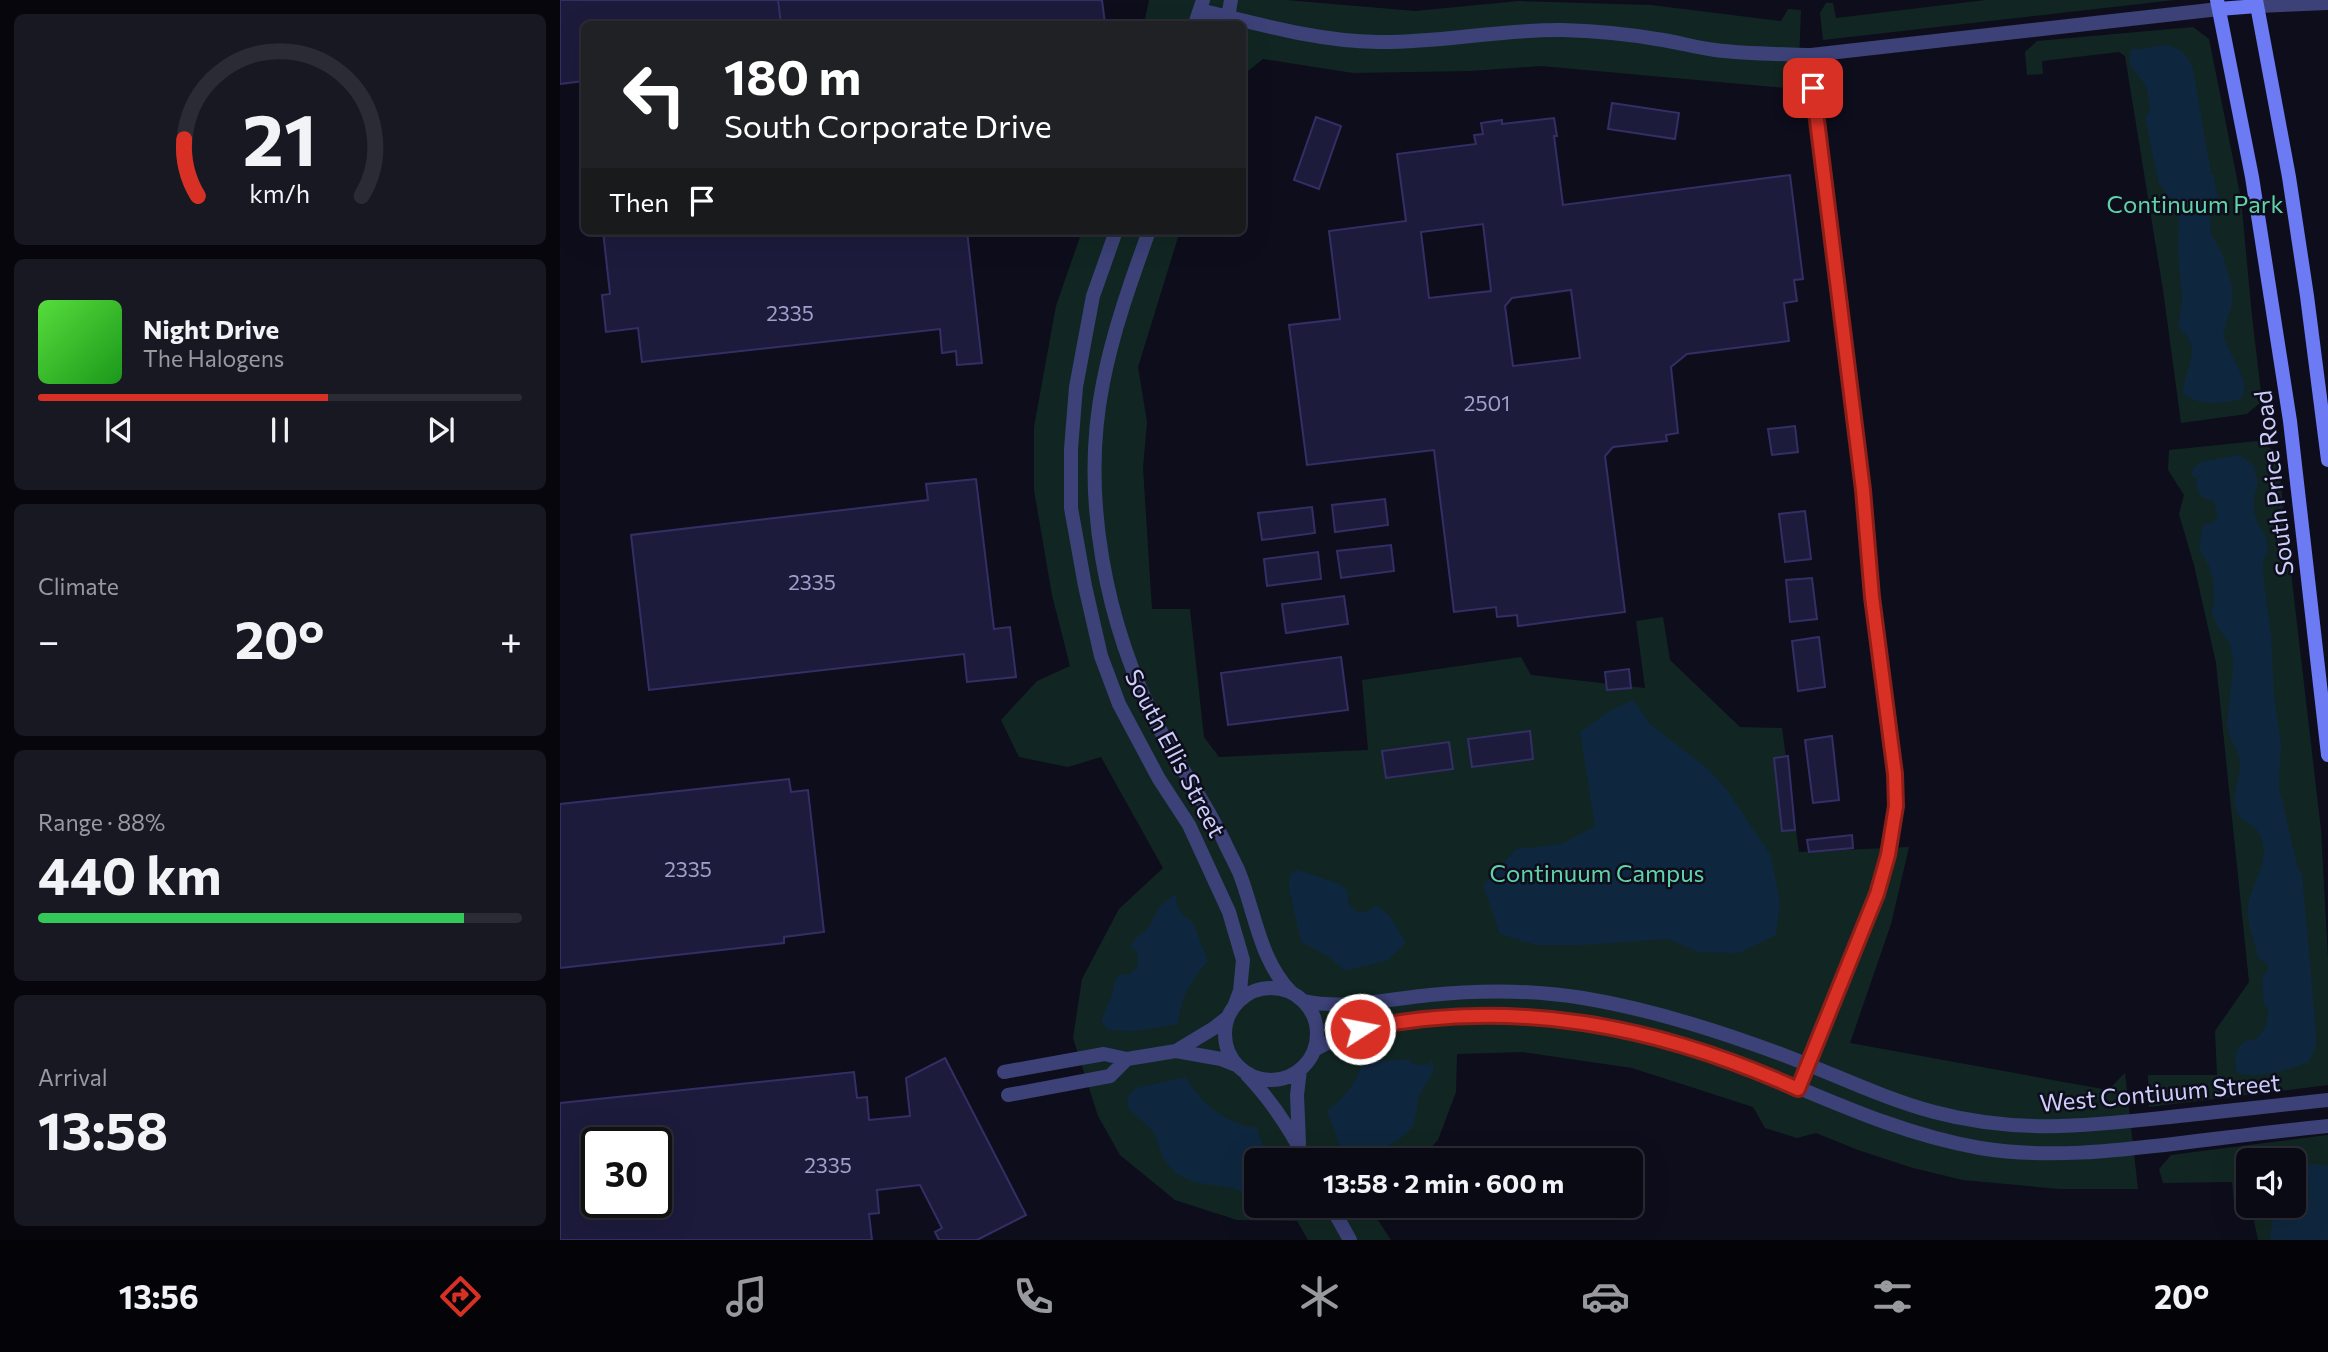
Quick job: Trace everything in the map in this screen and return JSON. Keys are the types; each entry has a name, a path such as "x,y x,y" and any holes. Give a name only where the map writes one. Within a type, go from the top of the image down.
{"main road":[{"path":"2218,4 2257,3 2292,191 2328,460"},
{"name":"South Price Road","path":"2218,4 2261,231 2290,421 2328,755"}],"street":[{"path":"1202,5 1228,21 1231,0"},
{"path":"2257,3 2328,3"},
{"path":"1246,24 1340,40 1377,42 1424,41 1528,30 1564,30 1617,33 1714,50 1811,55 2218,4"},
{"path":"1798,1089 1877,894 1888,855 1896,806 1895,774 1872,597 1863,490 1818,138 1811,55"},
{"name":"South Ellis Street","path":"1115,235 1093,296 1076,387 1070,449 1071,508 1101,656 1119,704 1159,779 1189,825 1229,912 1242,960 1240,991 1236,1004"},
{"name":"South Ellis Street","path":"1148,235 1122,304 1103,384 1094,449 1095,503 1103,563 1127,657 1159,728 1214,821 1238,871 1265,951 1279,980 1291,992"},
{"path":"1004,1072 1104,1054 1127,1059 1176,1051 1221,1059 1240,1069 1257,1078 1272,1080 1287,1077 1300,1070 1308,1061 1317,1037 1316,1024 1304,1002 1291,992 1277,988 1261,989 1247,994 1236,1004 1228,1017 1225,1043 1230,1055 1240,1069 1260,1089 1299,1148"},
{"name":"West Contiuum Street","path":"1304,1002 1331,1005 1432,994 1509,991 1580,998 1659,1013 1758,1045 1934,1112 2015,1125 2101,1125 2328,1100"},
{"name":"West Contiuum Street","path":"1314,1050 1350,1032 1406,1019 1481,1015 1536,1017 1609,1027 1698,1048 1908,1130 1982,1148 2059,1153 2145,1147 2328,1126"},
{"path":"1176,1051 1228,1017"},
{"path":"1008,1095 1110,1076 1127,1059"},
{"path":"1300,1070 1297,1095 1302,1148"},
{"path":"2142,1120 2145,1147"},
{"path":"1338,1218 1350,1240"}],"green space":[{"path":"1149,0 1286,0 1415,11 1519,1 1651,5 1781,21 1788,9 1801,10 1798,89 1541,66 1470,71 1353,73 1263,59 1246,73 1246,21 1145,19"},
{"path":"1986,0 2175,0 1823,40 1820,13 1826,3 1833,3 1836,18"},
{"name":"Continuum Park","path":"2193,27 2209,39 2241,199 2262,401 2247,414 2181,423 2163,290 2125,56 2119,52 2042,61 2043,74 2027,75 2025,52 2037,41"},
{"name":"Continuum Campus","path":"1081,235 1179,235 1138,367 1147,422 1143,468 1152,609 1190,609 1204,737 1219,757 1368,750 1362,680 1521,657 1531,675 1645,688 1636,621 1663,617 1670,660 1740,727 1782,728 1799,852 1909,847 1891,924 1850,1043 2108,1090 2125,1073 2138,1189 2060,1189 1963,1180 1913,1168 1816,1133 1797,1138 1765,1128 1753,1107 1632,1068 1523,1052 1457,1054 1456,1092 1438,1140 1430,1148 1244,1148 1244,1218 1377,1218 1391,1240 1308,1240 1297,1221 1237,1220 1175,1200 1120,1155 1098,1116 1073,1038 1082,979 1119,909 1163,868 1101,757 1068,767 1019,757 1001,720 1037,681 1070,666 1052,595 1034,490 1034,427 1056,306"},
{"path":"2258,441 2277,452 2321,830 2328,958 2328,1085 2149,1107 2148,1075 2217,1075 2215,1031 2249,982 2216,663 2194,565 2179,514 2184,495 2168,470 2169,450"},
{"path":"2328,1135 2328,1240 2258,1240 2253,1218 2306,1218 2306,1148 2236,1148 2236,1204 2232,1182 2163,1183 2159,1169 2171,1155"}],"water":[{"path":"2167,45 2182,52 2192,68 2211,170 2209,174 2213,174 2219,203 2217,213 2211,214 2210,231 2223,256 2232,287 2232,304 2223,335 2244,384 2242,397 2234,401 2203,402 2183,394 2192,351 2191,343 2178,328 2182,300 2178,252 2179,221 2173,204 2159,183 2146,122 2150,111 2148,92 2130,61 2130,50"},
{"path":"2240,455 2253,465 2258,482 2254,512 2266,537 2268,551 2263,560 2264,582 2281,746 2279,787 2298,869 2302,874 2316,1033 2316,1047 2309,1062 2253,1075 2236,1072 2235,1062 2241,1045 2258,1037 2268,1016 2268,1006 2264,1005 2262,979 2269,966 2258,958 2248,915 2249,901 2264,852 2258,832 2240,816 2235,806 2239,759 2227,725 2232,656 2230,644 2217,626 2211,611 2214,604 2213,580 2209,566 2199,549 2203,525 2216,519 2217,512 2213,500 2202,497 2199,492 2196,481 2201,474 2196,478 2192,476 2193,469 2200,462"},
{"path":"1633,700 1651,725 1707,768 1727,790 1770,854 1780,900 1776,935 1739,953 1699,952 1668,939 1583,945 1536,945 1500,934 1483,885 1516,849 1562,844 1595,826 1580,732 1608,712"},
{"path":"1296,870 1345,888 1348,904 1357,912 1368,911 1376,905 1390,916 1405,941 1404,945 1388,960 1345,971 1328,956 1301,942 1289,888 1290,874"},
{"path":"1173,895 1176,896 1177,906 1184,916 1193,922 1208,961 1187,990 1178,1024 1135,1031 1108,1030 1101,1021 1115,981 1119,975 1130,974 1138,966 1138,954 1131,947 1135,938 1147,930 1160,906"},
{"path":"1409,1059 1413,1064 1428,1065 1431,1061 1434,1064 1431,1076 1420,1094 1412,1127 1386,1148 1340,1148 1327,1111 1349,1090 1363,1062"},
{"path":"1186,1077 1200,1098 1219,1114 1241,1125 1257,1128 1263,1148 1244,1148 1244,1193 1233,1188 1194,1182 1175,1173 1164,1160 1154,1132 1129,1109 1127,1097 1136,1088"},
{"path":"2306,1165 2328,1166 2328,1240 2270,1240 2271,1218 2306,1218"}],"building":[{"path":"560,0 778,0 781,21 581,21 581,81 560,84"},
{"path":"778,0 1102,0 1105,21 781,21"},
{"path":"1612,103 1679,113 1675,139 1608,129"},
{"path":"1316,117 1341,126 1319,189 1294,180"},
{"path":"1554,118 1563,205 1790,175 1803,279 1794,280 1797,301 1784,303 1789,341 1687,354 1671,367 1678,433 1666,435 1667,441 1613,447 1605,456 1625,612 1518,626 1517,615 1497,617 1496,607 1454,612 1434,450 1307,465 1289,325 1340,319 1329,231 1406,221 1397,154 1476,144 1474,135 1483,134 1481,123 1502,120 1502,124","holes":["1483,224 1491,291 1429,298 1421,232","1571,290 1580,358 1513,366 1505,306 1512,298"]},
{"path":"603,235 967,235 982,363 957,365 956,351 942,353 940,329 642,362 638,328 606,332 602,295 610,294"},
{"path":"1795,426 1798,452 1772,455 1768,429"},
{"path":"976,479 994,629 1010,627 1016,677 967,682 964,654 649,690 631,535 928,500 926,484"},
{"path":"1385,499 1388,525 1335,532 1332,505"},
{"path":"1312,507 1315,533 1262,540 1258,513"},
{"path":"1805,511 1811,559 1785,562 1779,514"},
{"path":"1391,545 1394,571 1341,578 1337,551"},
{"path":"1318,552 1321,579 1267,586 1264,559"},
{"path":"1812,578 1817,619 1790,622 1786,580"},
{"path":"1344,596 1348,624 1286,633 1282,604"},
{"path":"1819,637 1825,687 1798,691 1792,641"},
{"path":"1341,657 1348,710 1228,725 1221,673"},
{"path":"1629,669 1631,688 1607,690 1605,672"},
{"path":"1530,731 1533,759 1472,767 1468,739"},
{"path":"1832,736 1839,800 1813,803 1805,740"},
{"path":"1449,742 1453,769 1386,778 1382,751"},
{"path":"1788,756 1795,830 1782,831 1774,758"},
{"path":"789,779 791,792 808,790 824,932 784,937 784,943 560,968 560,804"},
{"path":"1852,835 1853,848 1809,852 1807,840"},
{"path":"945,1058 1026,1215 977,1240 939,1240 935,1232 942,1228 920,1185 877,1190 879,1213 869,1214 872,1240 560,1240 560,1103 854,1072 857,1098 867,1097 869,1120 910,1116 906,1078"}],"route":[{"path":"1360,1029 1406,1019 1481,1015 1568,1020 1698,1048 1798,1089 1877,894 1888,855 1896,806 1895,774 1872,597 1863,490 1813,88"}]}
